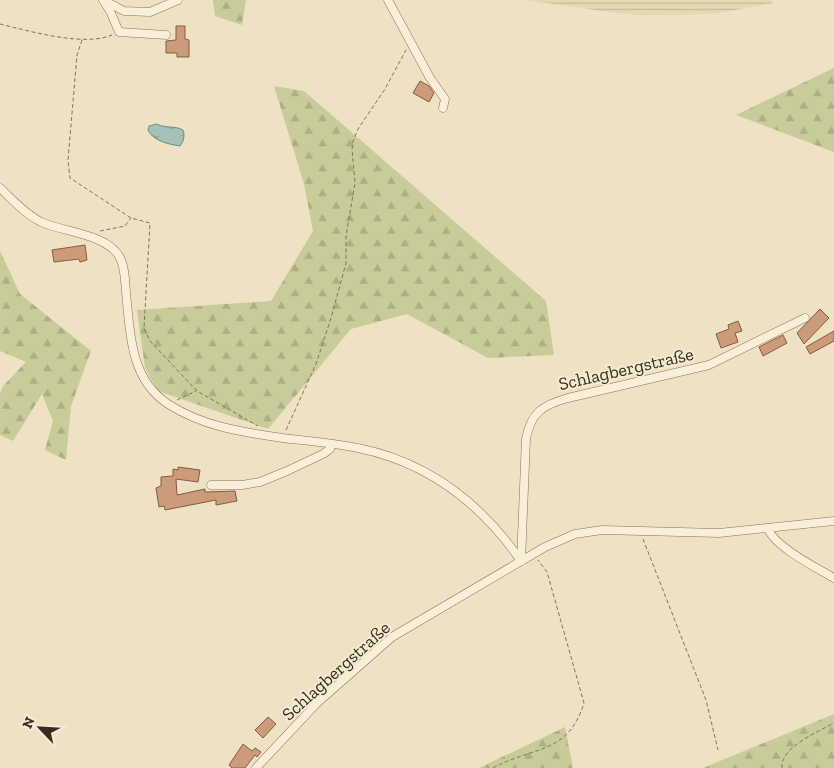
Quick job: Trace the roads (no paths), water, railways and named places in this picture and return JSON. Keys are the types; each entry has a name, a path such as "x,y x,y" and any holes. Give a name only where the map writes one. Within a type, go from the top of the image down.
{"street":[{"path":"103,0 124,11 150,12 178,0"},
{"path":"103,0 119,32 166,35"},
{"path":"388,0 410,43 445,100 443,108"},
{"path":"0,188 26,212 39,221 87,236 115,250 121,261 125,278 131,340 135,359 149,386 168,404 189,417 209,425 239,432 359,448 388,456 430,474 452,488 484,516 500,533 521,561"},
{"name":"Schlagbergstraße","path":"521,561 526,439 531,421 538,411 548,404 562,399 709,365 805,318"},
{"path":"211,485 250,484 270,479 323,454 330,449 332,444"},
{"name":"Schlagbergstraße","path":"256,768 317,703 392,638 555,542 575,534 602,530 719,533 834,520"},
{"path":"768,528 772,537 781,544 834,578"}],"water":[{"path":"157,124 183,130 184,138 180,146 166,143 153,137 148,130 149,126"}]}
